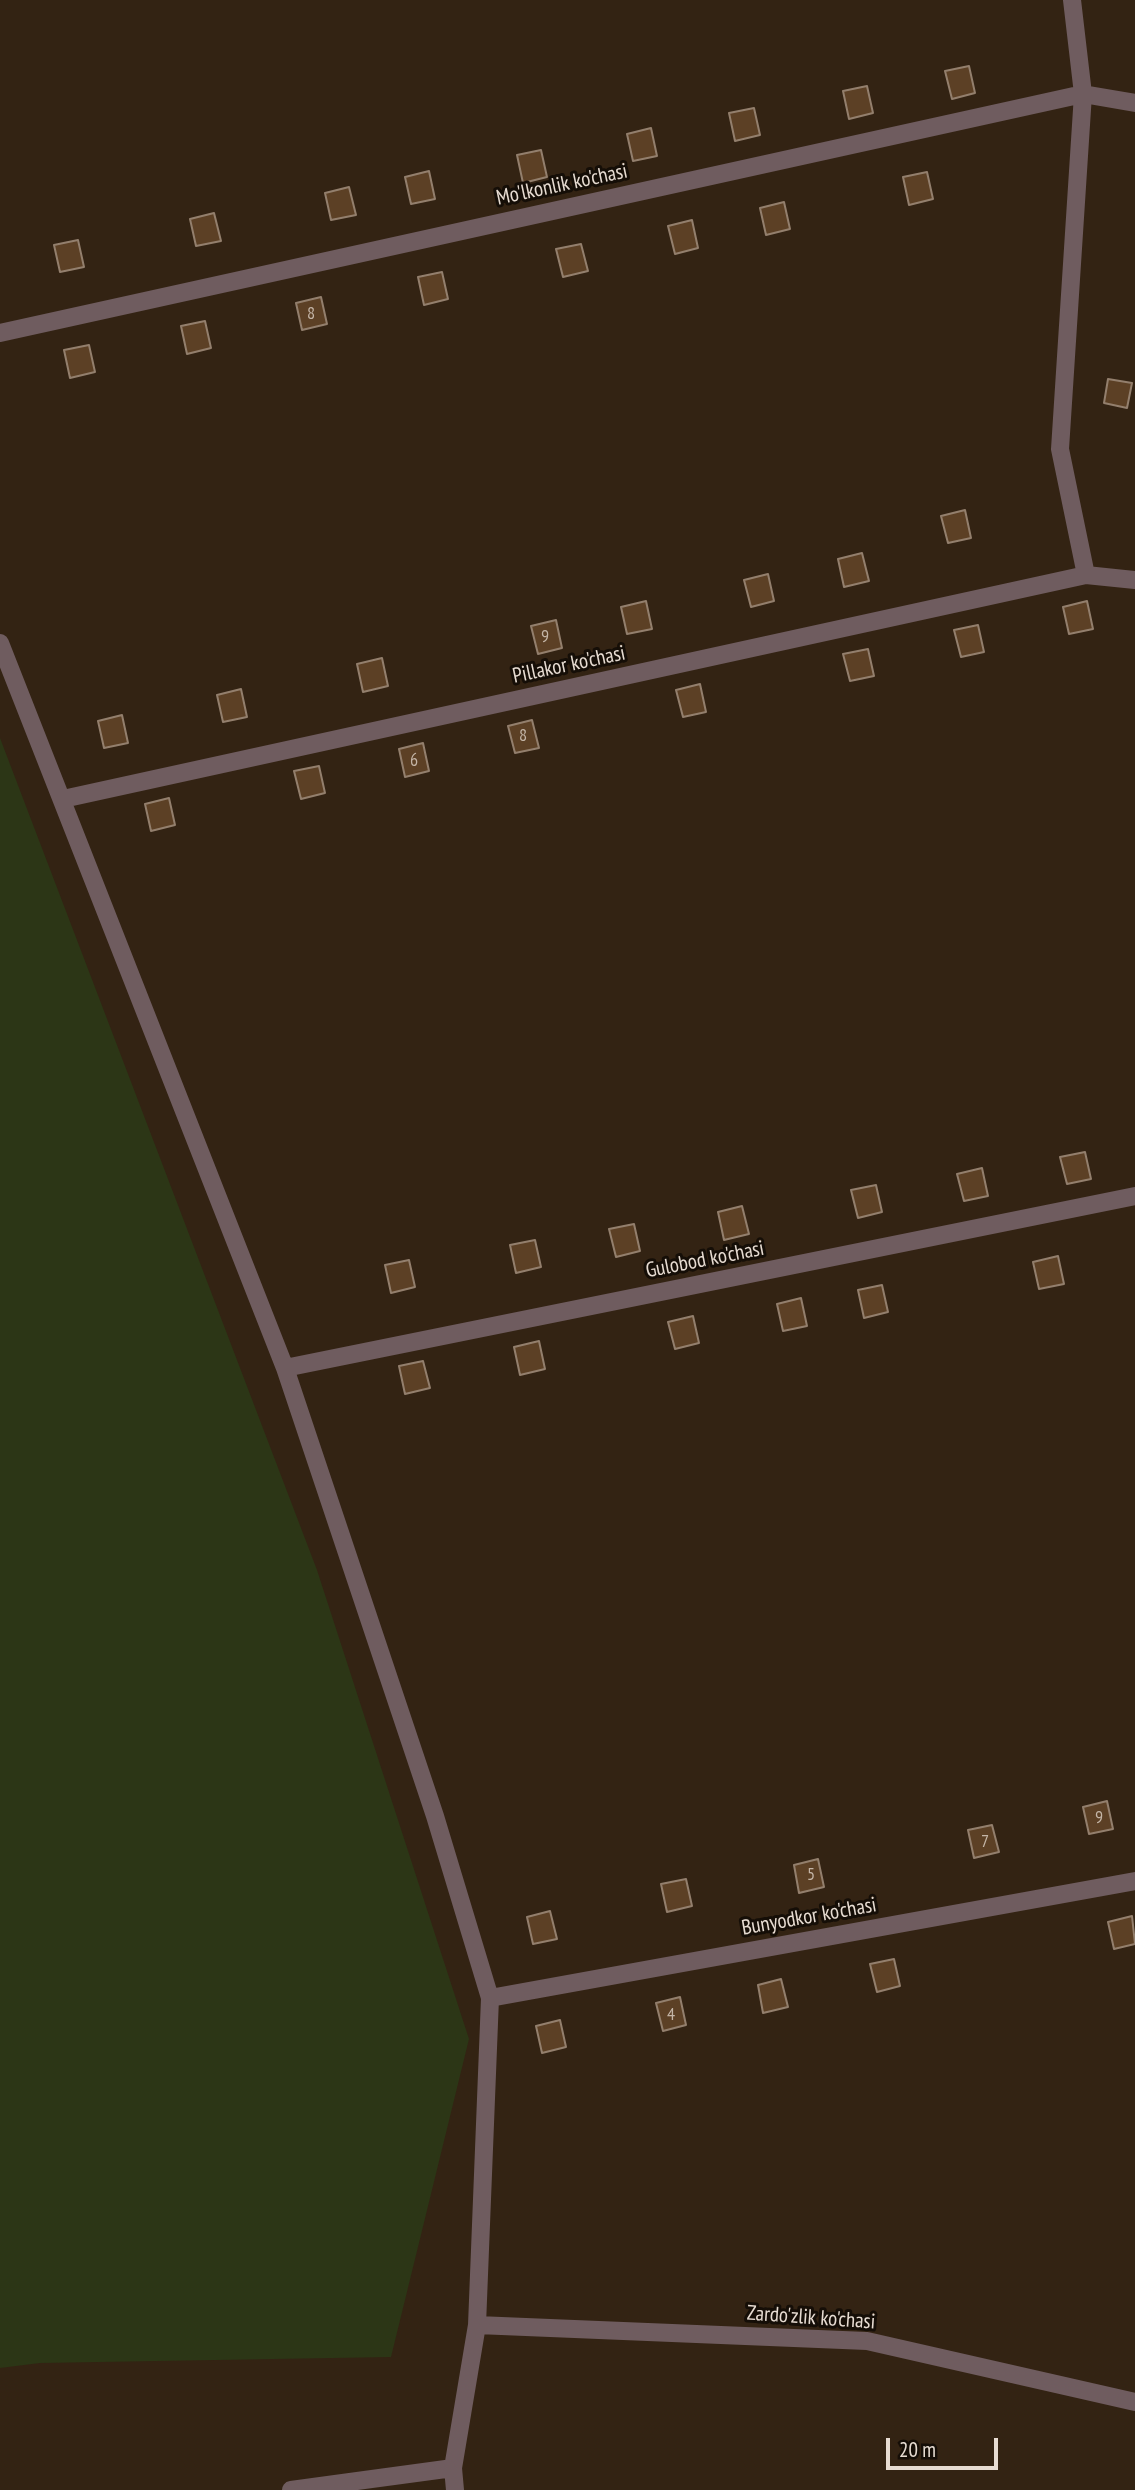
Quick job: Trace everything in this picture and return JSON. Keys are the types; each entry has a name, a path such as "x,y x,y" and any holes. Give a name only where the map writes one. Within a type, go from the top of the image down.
{"street":[{"path":"1072,0 1083,94 1060,449 1086,575"},
{"name":"Mo'lkonlik ko'chasi","path":"0,333 1083,94 1135,103"},
{"name":"Pillakor ko'chasi","path":"63,799 1086,575 1135,580"},
{"path":"0,643 285,1368 435,1816 490,1998 477,2325 453,2468 454,2490"},
{"name":"Gulobod ko'chasi","path":"285,1368 1135,1196"},
{"name":"Bunyodkor ko'chasi","path":"490,1998 1135,1881"},
{"name":"Zardo'zlik ko'chasi","path":"477,2325 867,2341 1135,2402"},
{"path":"291,2490 453,2468"}],"green space":[{"path":"0,738 317,1570 469,2039 391,2357 40,2363 0,2368"}],"building":[{"path":"969,66 975,93 952,99 945,71"},
{"path":"867,86 873,113 849,119 843,91"},
{"path":"754,108 760,135 735,141 729,113"},
{"path":"651,128 657,156 633,161 627,134"},
{"path":"541,150 547,177 523,183 517,155"},
{"path":"429,171 435,199 411,204 405,177"},
{"path":"927,172 933,199 909,205 903,177"},
{"path":"349,187 356,215 331,220 325,193"},
{"path":"784,202 790,229 766,235 760,208"},
{"path":"214,213 221,241 196,246 190,219"},
{"path":"692,220 698,248 675,254 668,226"},
{"path":"78,240 84,267 60,272 54,245"},
{"path":"581,244 588,271 563,277 556,249"},
{"path":"442,272 448,299 424,305 418,277"},
{"path":"321,297 327,324 302,330 296,303"},
{"path":"205,321 211,348 187,354 181,326"},
{"path":"89,345 95,372 70,378 64,350"},
{"path":"1108,379 1132,383 1127,408 1104,403"},
{"path":"965,510 971,538 948,543 941,516"},
{"path":"862,553 869,581 844,587 838,559"},
{"path":"768,574 774,601 751,607 744,580"},
{"path":"646,601 652,629 627,634 621,607"},
{"path":"1087,601 1093,629 1069,634 1063,607"},
{"path":"556,620 562,648 538,654 531,626"},
{"path":"978,625 984,652 961,657 954,630"},
{"path":"868,649 874,676 850,681 843,654"},
{"path":"382,658 388,686 363,692 357,664"},
{"path":"700,684 706,712 683,717 676,690"},
{"path":"241,689 247,717 223,722 217,695"},
{"path":"122,715 128,743 104,748 98,721"},
{"path":"532,720 539,748 515,753 508,726"},
{"path":"423,743 429,771 405,777 399,749"},
{"path":"319,766 325,793 301,799 294,771"},
{"path":"169,798 175,825 151,831 145,804"},
{"path":"1085,1152 1091,1179 1067,1184 1060,1157"},
{"path":"982,1168 988,1196 964,1201 957,1174"},
{"path":"876,1185 882,1212 858,1218 851,1190"},
{"path":"742,1206 749,1234 724,1240 718,1212"},
{"path":"634,1224 640,1251 616,1257 609,1229"},
{"path":"535,1240 541,1267 516,1273 510,1245"},
{"path":"1058,1256 1064,1284 1039,1289 1033,1262"},
{"path":"409,1260 415,1287 391,1293 385,1265"},
{"path":"882,1285 888,1312 864,1318 858,1290"},
{"path":"801,1298 807,1326 783,1331 777,1304"},
{"path":"693,1316 699,1343 675,1349 668,1322"},
{"path":"539,1341 545,1369 520,1375 514,1347"},
{"path":"423,1361 430,1388 405,1394 399,1366"},
{"path":"1107,1801 1113,1829 1089,1834 1083,1807"},
{"path":"992,1825 999,1852 974,1858 968,1830"},
{"path":"818,1859 824,1887 799,1893 794,1865"},
{"path":"686,1879 692,1906 667,1912 661,1884"},
{"path":"550,1911 557,1939 533,1944 527,1917"},
{"path":"1132,1916 1135,1944 1114,1949 1108,1922"},
{"path":"894,1959 900,1986 877,1992 870,1964"},
{"path":"781,1979 788,2007 763,2013 758,1985"},
{"path":"680,1997 686,2025 663,2031 656,2003"},
{"path":"560,2020 566,2047 542,2053 536,2026"}]}
